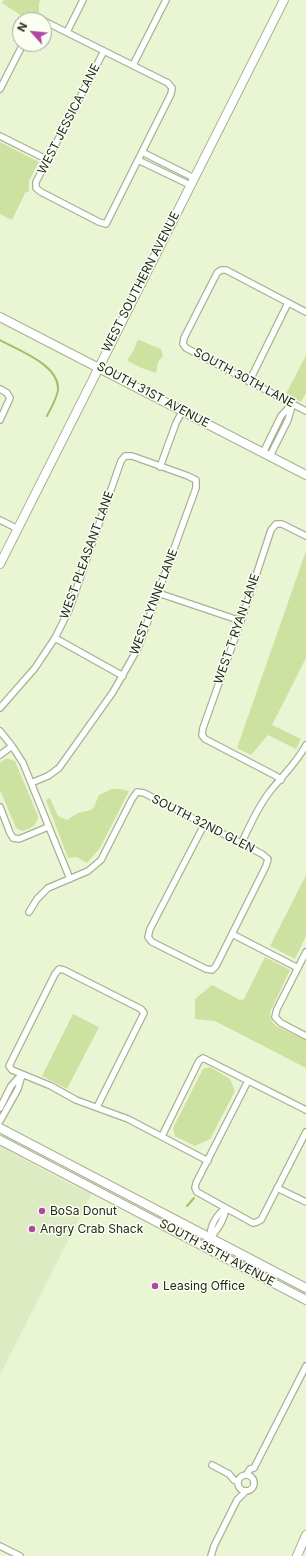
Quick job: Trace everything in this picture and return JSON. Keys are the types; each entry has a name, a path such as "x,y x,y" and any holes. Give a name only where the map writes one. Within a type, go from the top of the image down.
{"main road":[{"name":"WEST SOUTHERN AVENUE","path":"0,564 284,0"},
{"name":"SOUTH 31ST AVENUE","path":"0,317 99,366 306,475"},
{"name":"SOUTH 35TH AVENUE","path":"0,1128 306,1288"},
{"name":"SOUTH 35TH AVENUE","path":"0,1140 306,1300"},
{"path":"301,1552 306,1534"}],"street":[{"path":"67,32 83,0"},
{"path":"133,65 166,0"},
{"path":"52,25 168,83 172,88 171,94 138,160 192,182"},
{"name":"WEST JESSICA LANE","path":"104,51 36,182 36,188 54,199 99,222 106,224 138,160"},
{"path":"0,89 19,52"},
{"path":"0,136 48,160"},
{"path":"142,152 192,182"},
{"name":"SOUTH 30TH LANE","path":"288,303 226,270 221,270 217,273 184,338 183,344 186,348 306,411"},
{"path":"249,382 288,303 306,312"},
{"path":"0,388 9,395 9,402 0,420"},
{"path":"267,455 276,426 281,416 292,404"},
{"path":"267,455 284,429 292,404"},
{"path":"160,466 176,423 183,410"},
{"path":"276,426 284,429"},
{"name":"WEST PLEASANT LANE","path":"0,708 35,668 55,638 69,610 121,461 125,456 132,456 160,466"},
{"name":"WEST LYNNE LANE","path":"31,783 48,776 59,768 123,676 138,648 196,488 196,480 160,466"},
{"path":"0,520 18,529"},
{"name":"WEST T RYAN LANE","path":"281,780 205,739 202,734 271,530 276,524 282,524 306,536"},
{"path":"158,593 241,621"},
{"path":"55,638 123,676"},
{"path":"0,732 12,746 22,763 70,879 48,888 37,899 29,912"},
{"path":"241,844 259,808 299,758 306,745"},
{"path":"0,755 12,746"},
{"name":"SOUTH 32ND GLEN","path":"70,879 88,871 101,860 137,792 144,793 262,854 268,859 266,866 232,934"},
{"path":"0,807 13,838 19,839 48,827"},
{"path":"204,825 150,929 148,938 152,942 206,969 212,970 216,966 232,934 298,968"},
{"path":"306,952 275,1017 281,1023 306,1036"},
{"path":"97,1108 144,1013 141,1010 64,970 59,969 55,974 9,1066 22,1074 51,1086 76,1100 97,1108 128,1119 208,1161"},
{"path":"162,1136 199,1061 203,1058 306,1110"},
{"path":"0,1108 11,1086 22,1074"},
{"path":"0,1121 18,1089 22,1074"},
{"path":"248,1082 195,1188 197,1192 253,1223 261,1220 306,1132"},
{"path":"4,1101 10,1105"},
{"path":"277,1188 306,1202"},
{"path":"205,1247 210,1238 210,1231 219,1213 226,1208"},
{"path":"237,1500 238,1485 247,1476 250,1469 254,1468 306,1366"},
{"path":"211,1556 214,1546 237,1500 246,1491 251,1490 254,1485 247,1476 229,1474 212,1465"},
{"path":"229,1474 238,1485 246,1491"},
{"path":"0,1546 20,1556"}],"shaded area":[{"path":"4,0 41,0 39,3 39,12 16,12 2,3"},
{"path":"0,142 39,162 29,181 29,191 25,193 12,220 0,214"},
{"path":"139,340 161,349 163,356 158,362 156,373 141,368 127,360 134,350 137,341"},
{"path":"306,355 306,393 301,402 286,394"},
{"path":"306,551 306,658 272,725 301,739 296,749 268,735 251,755 237,748"},
{"path":"6,758 15,761 38,816 35,825 22,831 16,828 0,790 0,763"},
{"path":"112,789 129,791 100,848 87,863 77,857 68,858 46,800 50,798 58,816 67,820 78,813 91,810 94,807 99,795"},
{"path":"306,875 306,936 295,959 270,946"},
{"path":"265,957 290,970 270,1012 271,1020 276,1026 306,1040 306,1068 215,1021 195,1019 195,999 212,985 240,1000 244,999"},
{"path":"73,1014 99,1027 67,1089 42,1076"},
{"path":"210,1067 230,1079 235,1091 210,1139 195,1146 175,1136 173,1128 203,1069"},
{"path":"0,1146 68,1183 92,1193 0,1375"}],"waterway":[{"path":"0,340 36,359 52,373 57,381 58,390 47,416"},
{"path":"187,1206 194,1198"}],"place":[{"name":"BoSa Donut","path":"42,1211"},
{"name":"Angry Crab Shack","path":"32,1229"},
{"name":"Leasing Office","path":"155,1286"}]}
